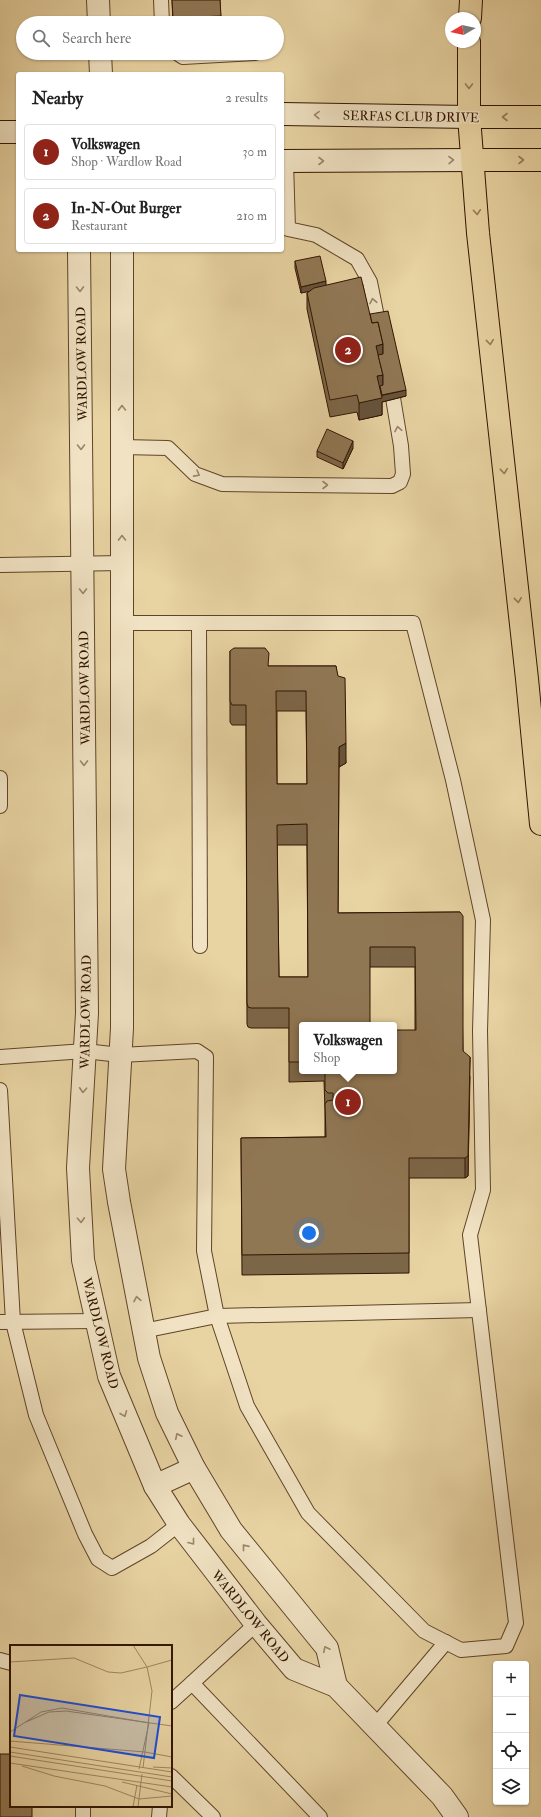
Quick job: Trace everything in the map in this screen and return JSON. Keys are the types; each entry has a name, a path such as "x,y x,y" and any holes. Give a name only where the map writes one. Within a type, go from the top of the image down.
{"main road":[{"path":"470,12 471,0"},
{"path":"469,48 469,117 480,256 527,679 541,824"},
{"name":"SERFAS CLUB DRIVE","path":"469,117 541,117"},
{"path":"473,160 541,160"}],"street":[{"path":"98,0 99,16"},
{"path":"100,60 101,72"},
{"name":"SERFAS CLUB DRIVE","path":"284,114 469,117"},
{"path":"0,132 16,132"},
{"path":"284,161 473,160"},
{"name":"WARDLOW ROAD","path":"79,252 87,1013 79,1176 83,1260 109,1376 155,1486 179,1524 256,1624 294,1670 336,1686 442,1796 456,1817"},
{"path":"122,252 122,1028 114,1169 143,1331 149,1358 167,1413 194,1468 231,1530 327,1648 336,1686"},
{"path":"155,1486 194,1468"}],"lane":[{"path":"161,0 162,16"},
{"path":"284,161 288,229 316,235 358,258 370,282 383,349"},
{"path":"122,447 168,448 195,474 222,484 392,486 400,482 403,474 401,446 394,413 394,400 386,363"},
{"path":"0,565 122,563"},
{"path":"0,1057 85,1051 120,1055 197,1051 206,1057 204,1251 217,1316 247,1406 308,1513 424,1631 461,1650 506,1646 516,1623 470,1235 483,1190 480,1031 483,920 453,780 413,623 121,623"},
{"path":"199,623 200,946"},
{"path":"0,778 0,806"},
{"path":"0,1090 6,1322 36,1415 85,1534 98,1560 112,1568 151,1546 179,1524"},
{"path":"143,1331 217,1316 479,1310"},
{"path":"6,1322 96,1321"},
{"path":"172,1701 256,1624"},
{"path":"375,1726 446,1642"},
{"path":"0,1660 10,1663"},
{"path":"192,1683 320,1817"},
{"path":"172,1777 213,1817"},
{"path":"159,1817 160,1807"}],"building":[{"path":"172,0 220,0 221,16 173,16"},
{"path":"320,256 326,281 301,287 295,261"},
{"path":"361,277 372,323 378,322 383,344 376,346 383,375 377,376 382,398 359,403 357,395 330,400 307,293 314,288"},
{"path":"388,311 406,390 382,395 380,386 383,385 383,375 378,355 383,354 383,344 378,322 372,323 370,314"},
{"path":"327,429 353,441 343,463 317,451"},
{"path":"234,648 265,648 269,653 268,666 336,666 338,676 345,678 346,743 339,747 338,913 460,912 463,916 463,1051 470,1057 468,1156 465,1158 409,1158 409,1253 242,1255 241,1138 326,1137 325,1104 327,1101 333,1100 333,1093 328,1093 325,1090 325,1074 397,1074 397,1030 416,1030 415,947 370,947 370,1022 299,1022 299,1062 289,1062 289,1008 251,1008 248,1007 247,1003 246,705 232,705 230,701 230,651","holes":["276,691 306,691 307,784 277,784","307,824 308,977 279,977 277,825"]},
{"path":"0,1754 10,1754 10,1807 32,1807 32,1817 0,1817"}],"place":[{"name":"In-N-Out Burger","path":"348,350"},
{"name":"Volkswagen","path":"348,1102"}]}
